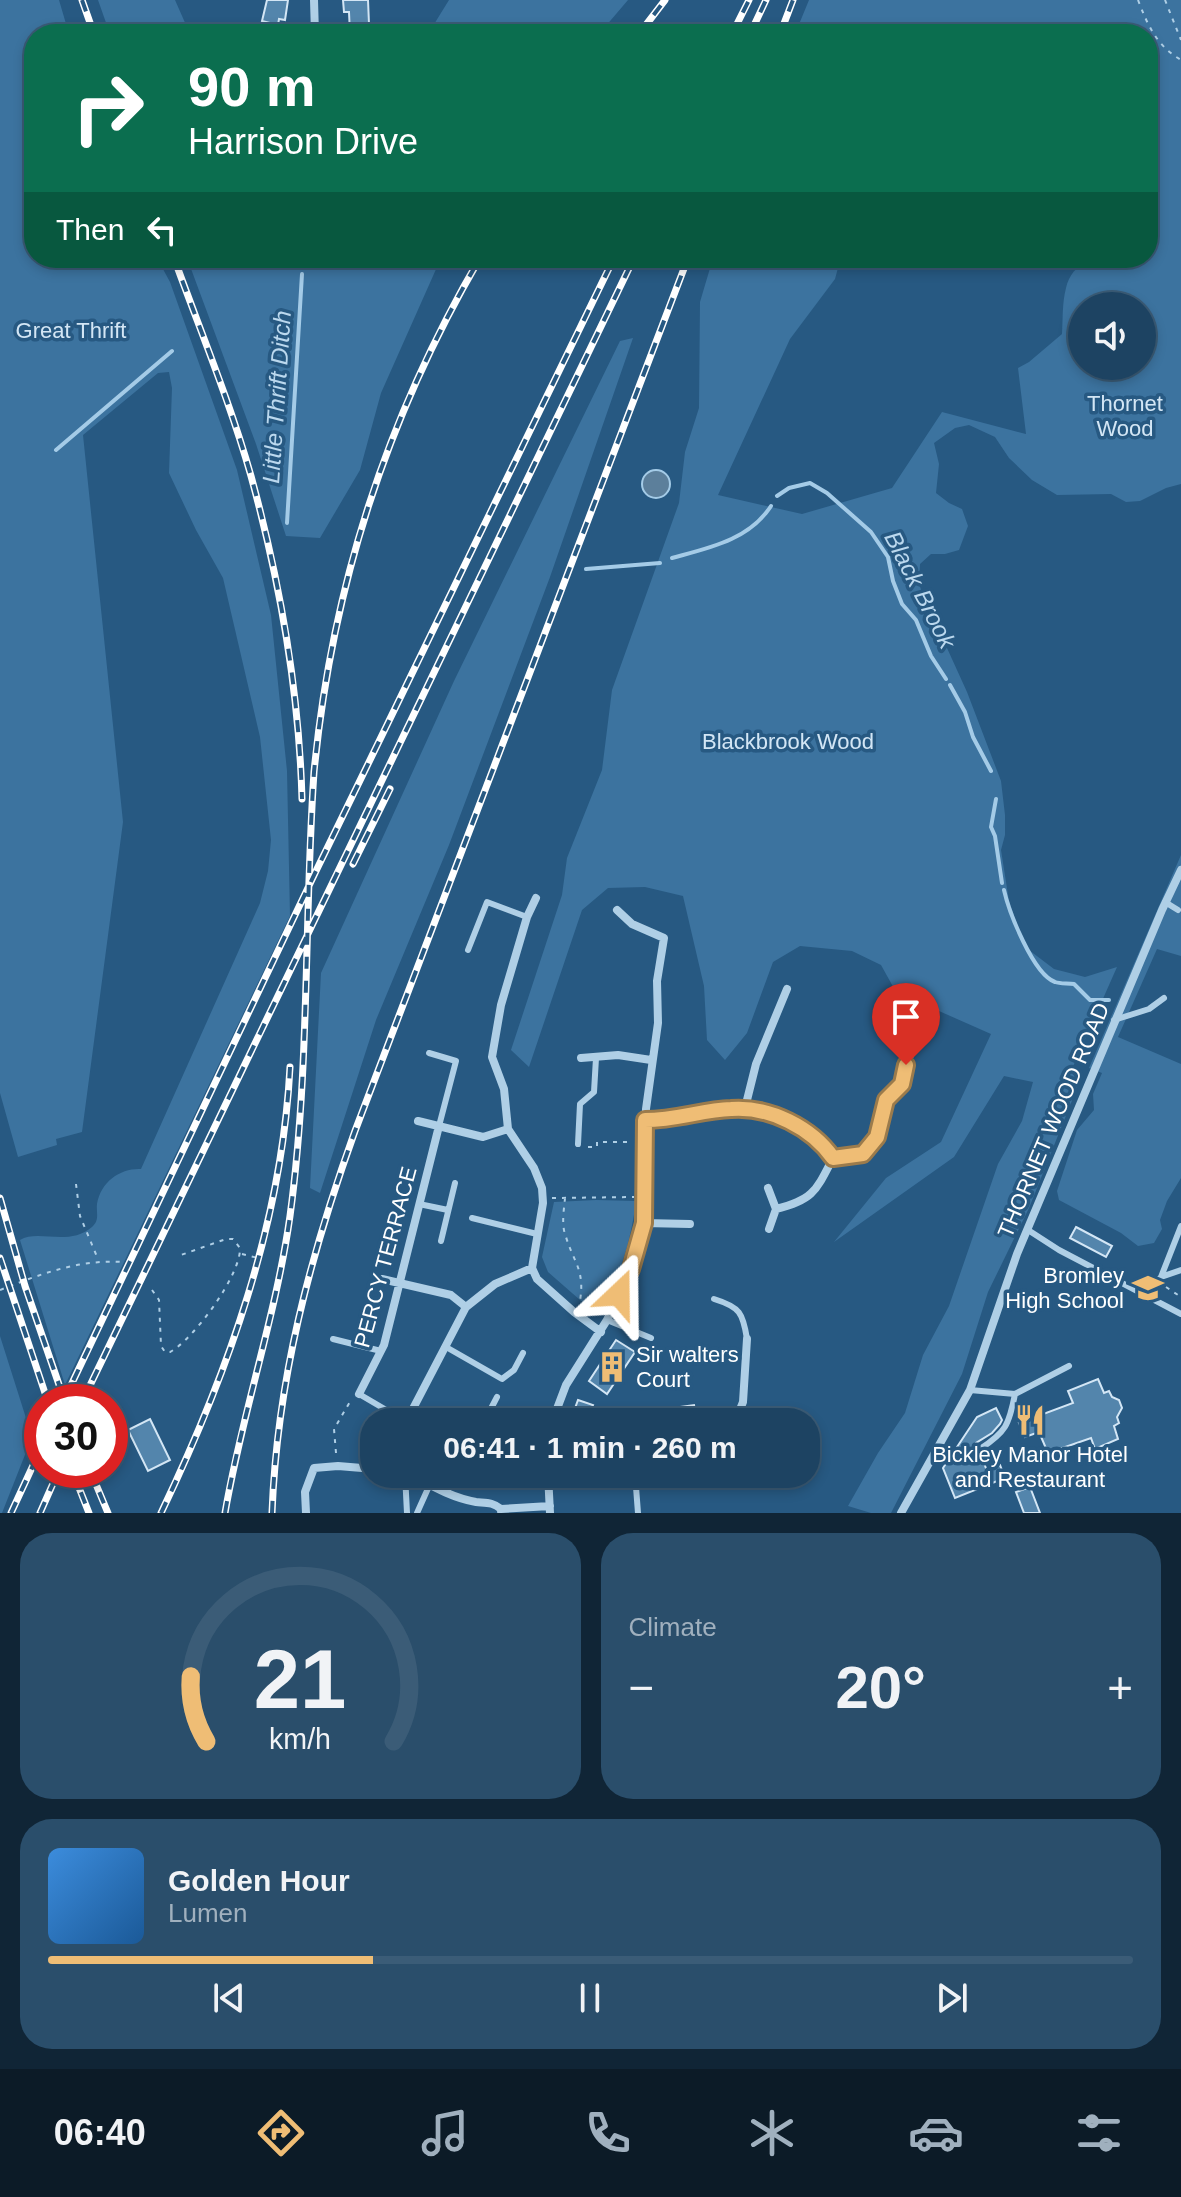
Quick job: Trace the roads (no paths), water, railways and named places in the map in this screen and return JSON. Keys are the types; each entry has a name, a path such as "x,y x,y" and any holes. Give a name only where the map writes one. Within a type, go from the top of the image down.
{"street":[{"path":"314,0 315,24"},
{"name":"THORNET WOOD ROAD","path":"901,1513 970,1390 1012,1266 1051,1169 1181,870"},
{"path":"536,898 527,917 501,1005 492,1057 504,1089 508,1129 534,1168 543,1197 532,1268 537,1279 601,1332"},
{"path":"557,1408 566,1385 601,1332 631,1269 644,1223 645,1120 658,1023 657,981 664,938 632,924 617,910"},
{"path":"745,1108 756,1064 787,989"},
{"path":"833,1158 863,1154 877,1137 886,1100 902,1084 912,1047"},
{"path":"581,1058 618,1055 651,1060"},
{"path":"645,1120 668,1120 745,1108 803,1127 821,1141 833,1158"},
{"path":"418,1121 483,1137 508,1129"},
{"name":"PERCY TERRACE","path":"359,1394 381,1351 439,1126"},
{"path":"776,1209 801,1203 818,1187 833,1158"},
{"path":"768,1188 776,1209 769,1229"},
{"path":"644,1223 690,1224"},
{"path":"413,1408 466,1307 495,1284 532,1268"},
{"path":"382,1279 451,1295 466,1307"},
{"path":"741,1408 747,1339"},
{"path":"306,1513 305,1492 314,1468 360,1468"},
{"path":"437,1488 473,1501 495,1504 501,1511 550,1510 549,1488"}],"lane":[{"path":"468,950 487,902 527,917"},
{"path":"1165,902 1178,910"},
{"path":"1114,1020 1149,1009 1164,998"},
{"path":"429,1053 456,1061 439,1126"},
{"path":"578,1144 580,1104 594,1092 596,1058"},
{"path":"441,1241 455,1183"},
{"path":"419,1204 448,1210"},
{"path":"472,1218 537,1234"},
{"path":"1144,1294 1161,1277 1181,1226"},
{"path":"1028,1230 1059,1250 1181,1314"},
{"path":"1161,1277 1181,1270"},
{"path":"714,1299 734,1305 744,1319 747,1339"},
{"path":"607,1320 651,1338"},
{"path":"333,1339 381,1351"},
{"path":"446,1347 502,1379 514,1370 523,1353"},
{"path":"970,1390 1015,1394 1069,1366"},
{"path":"359,1394 383,1408"},
{"path":"980,1449 1004,1432 1015,1394"},
{"path":"491,1408 497,1397"},
{"path":"407,1488 407,1513"},
{"path":"417,1513 428,1488"},
{"path":"446,1493 449,1488"},
{"path":"636,1488 638,1513"}],"waterway":[{"name":"Little Thrift Ditch","path":"287,523 302,274"},
{"path":"56,450 172,351"},
{"name":"Black Brook","path":"777,496 789,488 810,483 827,493 871,532 888,557 902,604 916,620 931,656 946,679"},
{"name":"Black Brook","path":"672,558 740,535 762,518 771,506"},
{"name":"Black Brook","path":"586,569 660,563"},
{"name":"Black Brook","path":"950,685 991,771"},
{"name":"Black Brook","path":"996,799 991,827 1002,883"},
{"name":"Black Brook","path":"1004,890 1023,941 1047,977 1057,983 1074,984 1090,1000 1109,1000"}],"railway":[{"path":"82,0 90,24"},
{"path":"647,24 665,0"},
{"path":"737,24 749,0"},
{"path":"755,24 766,0"},
{"path":"784,24 793,0"},
{"path":"178,268 234,421 261,516 279,596 292,676 302,799"},
{"path":"225,1513 290,1216 304,1050 314,772 334,636 368,506 391,443 417,380 475,268"},
{"path":"72,1384 316,871 609,268"},
{"path":"91,1384 629,268"},
{"path":"272,1513 281,1415 298,1319 339,1178 684,268"},
{"path":"353,864 390,789"},
{"path":"161,1513 208,1406 248,1296 276,1183 290,1067"},
{"path":"0,1198 25,1286 59,1384"},
{"path":"0,1258 42,1384"},
{"path":"11,1513 24,1485"},
{"path":"40,1513 51,1488"},
{"path":"79,1488 89,1513"},
{"path":"98,1488 108,1513"}],"place":[{"name":"Bromley High School","path":"1148,1288"},
{"name":"Sir walters Court","path":"612,1367"},
{"name":"Bickley Manor Hotel and Restaurant","path":"1030,1420"}],"park label":[{"name":"Great Thrift","path":"71,330"},
{"name":"Thornet Wood","path":"1125,416"},
{"name":"Blackbrook Wood","path":"788,741"}]}
